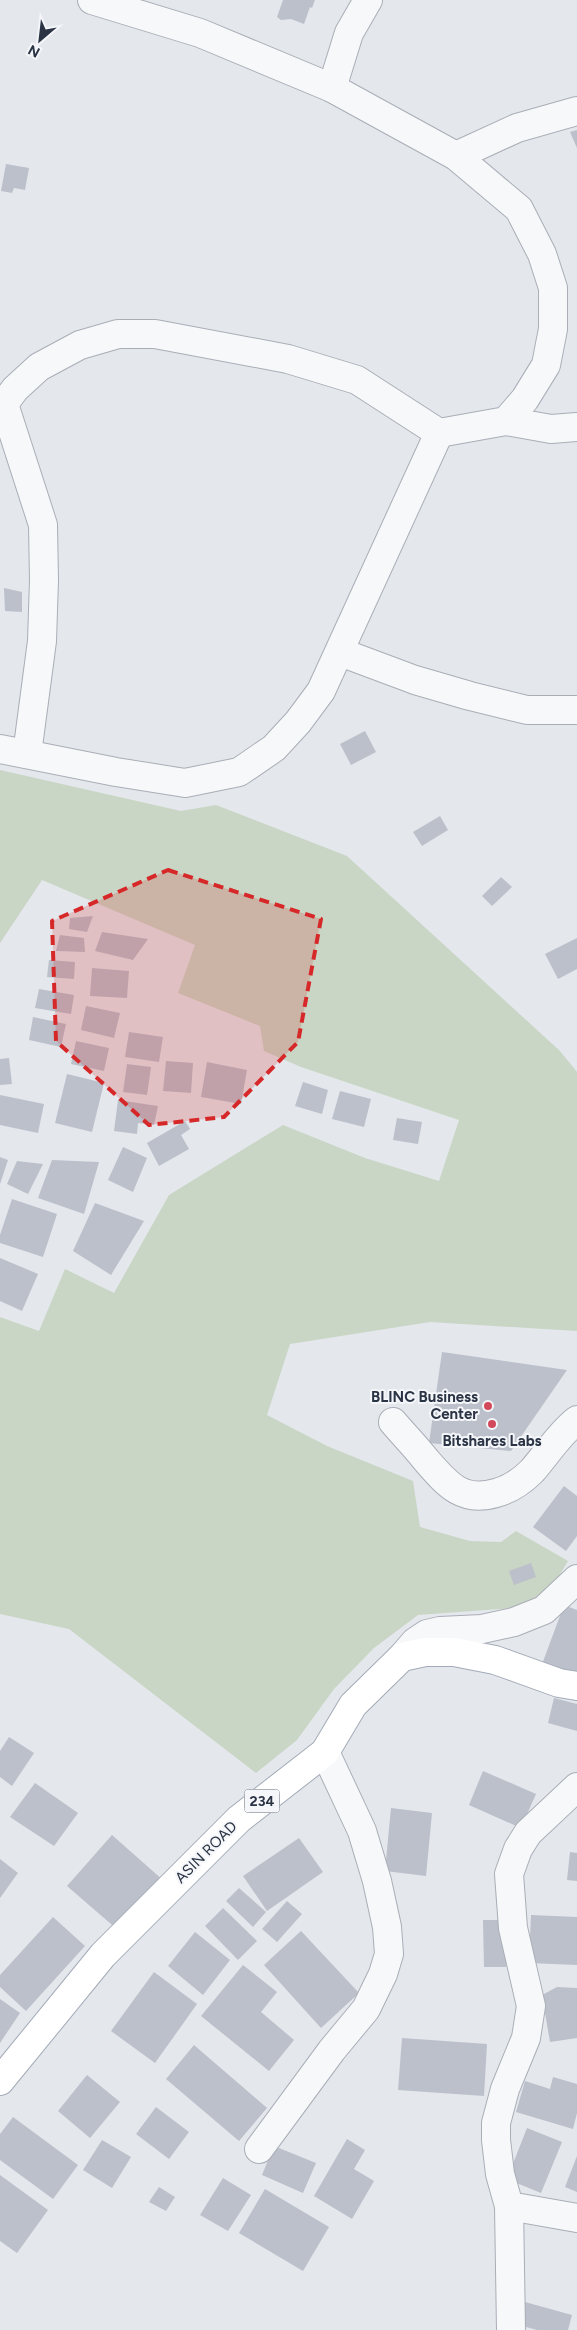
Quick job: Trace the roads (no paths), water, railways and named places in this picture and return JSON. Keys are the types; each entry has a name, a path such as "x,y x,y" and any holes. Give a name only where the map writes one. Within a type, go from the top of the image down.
{"main road":[{"path":"402,1657 425,1652 454,1652 494,1660 560,1683 577,1686"},
{"name":"ASIN ROAD","path":"0,2081 103,1956 239,1818 325,1752 353,1705 402,1657"}],"street":[{"path":"92,0 200,33 332,88 456,156 519,209 542,254 553,288 553,329 546,365 525,399 506,421"},
{"path":"332,88 349,32 368,0"},
{"path":"456,156 517,128 577,111"},
{"path":"26,754 42,641 44,580 42,525 2,404 15,388 39,367 80,346 118,334 155,334 288,359 357,380 439,433 506,421 551,429 577,427"},
{"path":"0,749 116,772 184,783 239,772 274,748 298,722 321,691 439,433"},
{"path":"340,652 415,680 526,710 577,710"},
{"path":"394,1422 445,1482 460,1492 483,1497 507,1490 518,1484 532,1471 563,1432 577,1420"},
{"path":"402,1657 415,1642 427,1634 440,1630 490,1627 514,1622 544,1610 577,1579"},
{"path":"259,2149 332,2050 366,2009 383,1974 389,1954 387,1927 377,1881 362,1831 325,1752"},
{"path":"511,2330 509,2206 500,2174 496,2123 505,2089 526,2038 531,2006 513,1928 509,1874 518,1849 528,1833 577,1788"},
{"path":"509,2206 577,2218"}],"place":[{"name":"BLINC Business Center","path":"488,1406"},
{"name":"Bitshares Labs","path":"492,1424"}]}
